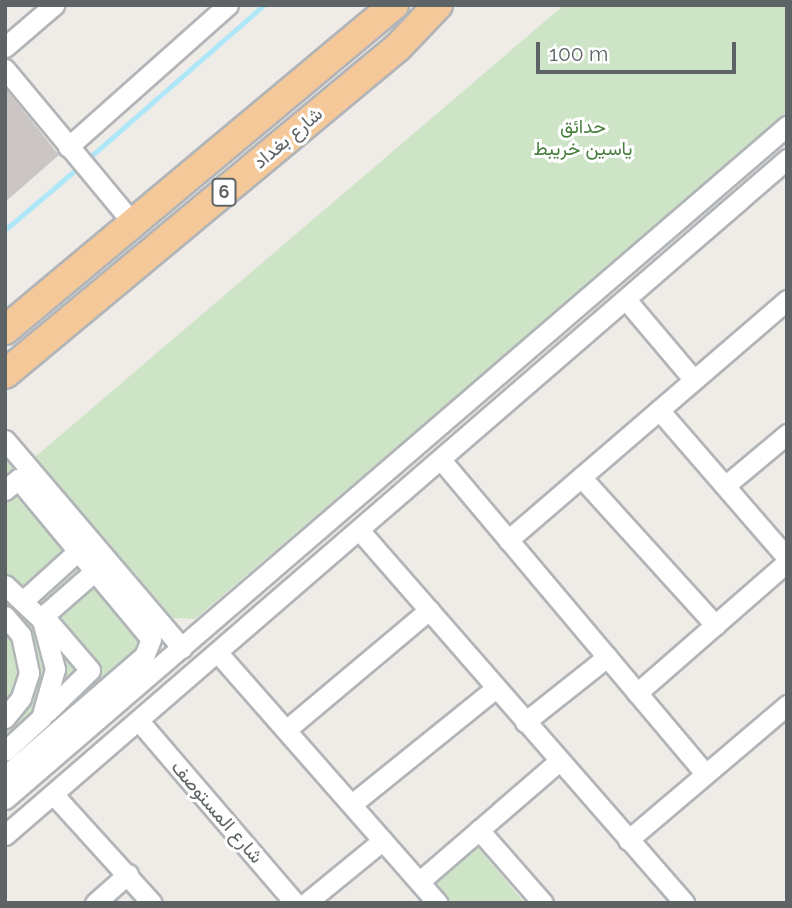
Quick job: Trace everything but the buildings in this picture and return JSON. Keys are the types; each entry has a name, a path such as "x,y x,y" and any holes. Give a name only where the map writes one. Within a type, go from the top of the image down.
{"highway":[{"name":"شارع بغداد","path":"5,374 398,47 438,5"},
{"path":"398,47 456,5"},
{"name":"شارع بغداد","path":"5,330 131,221 387,9"}],"street":[{"path":"5,47 54,5"},
{"path":"72,152 228,5"},
{"path":"5,69 90,175 131,221"},
{"path":"5,799 787,126"},
{"path":"5,835 628,302 786,163"},
{"path":"508,540 787,300"},
{"path":"628,302 694,380"},
{"path":"637,692 787,560 726,485 659,410"},
{"path":"726,485 787,434"},
{"path":"5,440 182,648"},
{"path":"442,461 706,774"},
{"path":"581,477 715,625"},
{"path":"5,490 18,479 143,625 150,649 5,776"},
{"path":"360,531 684,903"},
{"path":"33,606 79,550"},
{"path":"293,553 310,574"},
{"path":"5,570 90,670 13,747"},
{"path":"13,747 5,719 21,698 29,673 26,647 8,623 96,570"},
{"path":"5,584 33,606 55,669 41,718"},
{"path":"286,730 429,610"},
{"path":"218,653 438,903"},
{"path":"525,722 607,657"},
{"path":"352,804 496,688"},
{"path":"628,840 787,705"},
{"name":"شارع المستوصف","path":"139,721 295,903"},
{"path":"420,881 559,761"},
{"path":"53,794 152,903"},
{"path":"480,830 543,903"},
{"path":"306,903 383,840"},
{"path":"95,903 128,874"}],"green space":[{"name":"حدائق ياسين خريبط","path":"564,5 787,5 787,114 195,619 173,618 35,457"},
{"path":"5,458 155,634 5,782"},
{"path":"476,845 525,903 452,903 434,882"}],"waterway":[{"path":"88,159 264,5"},
{"path":"5,230 79,167"}]}
